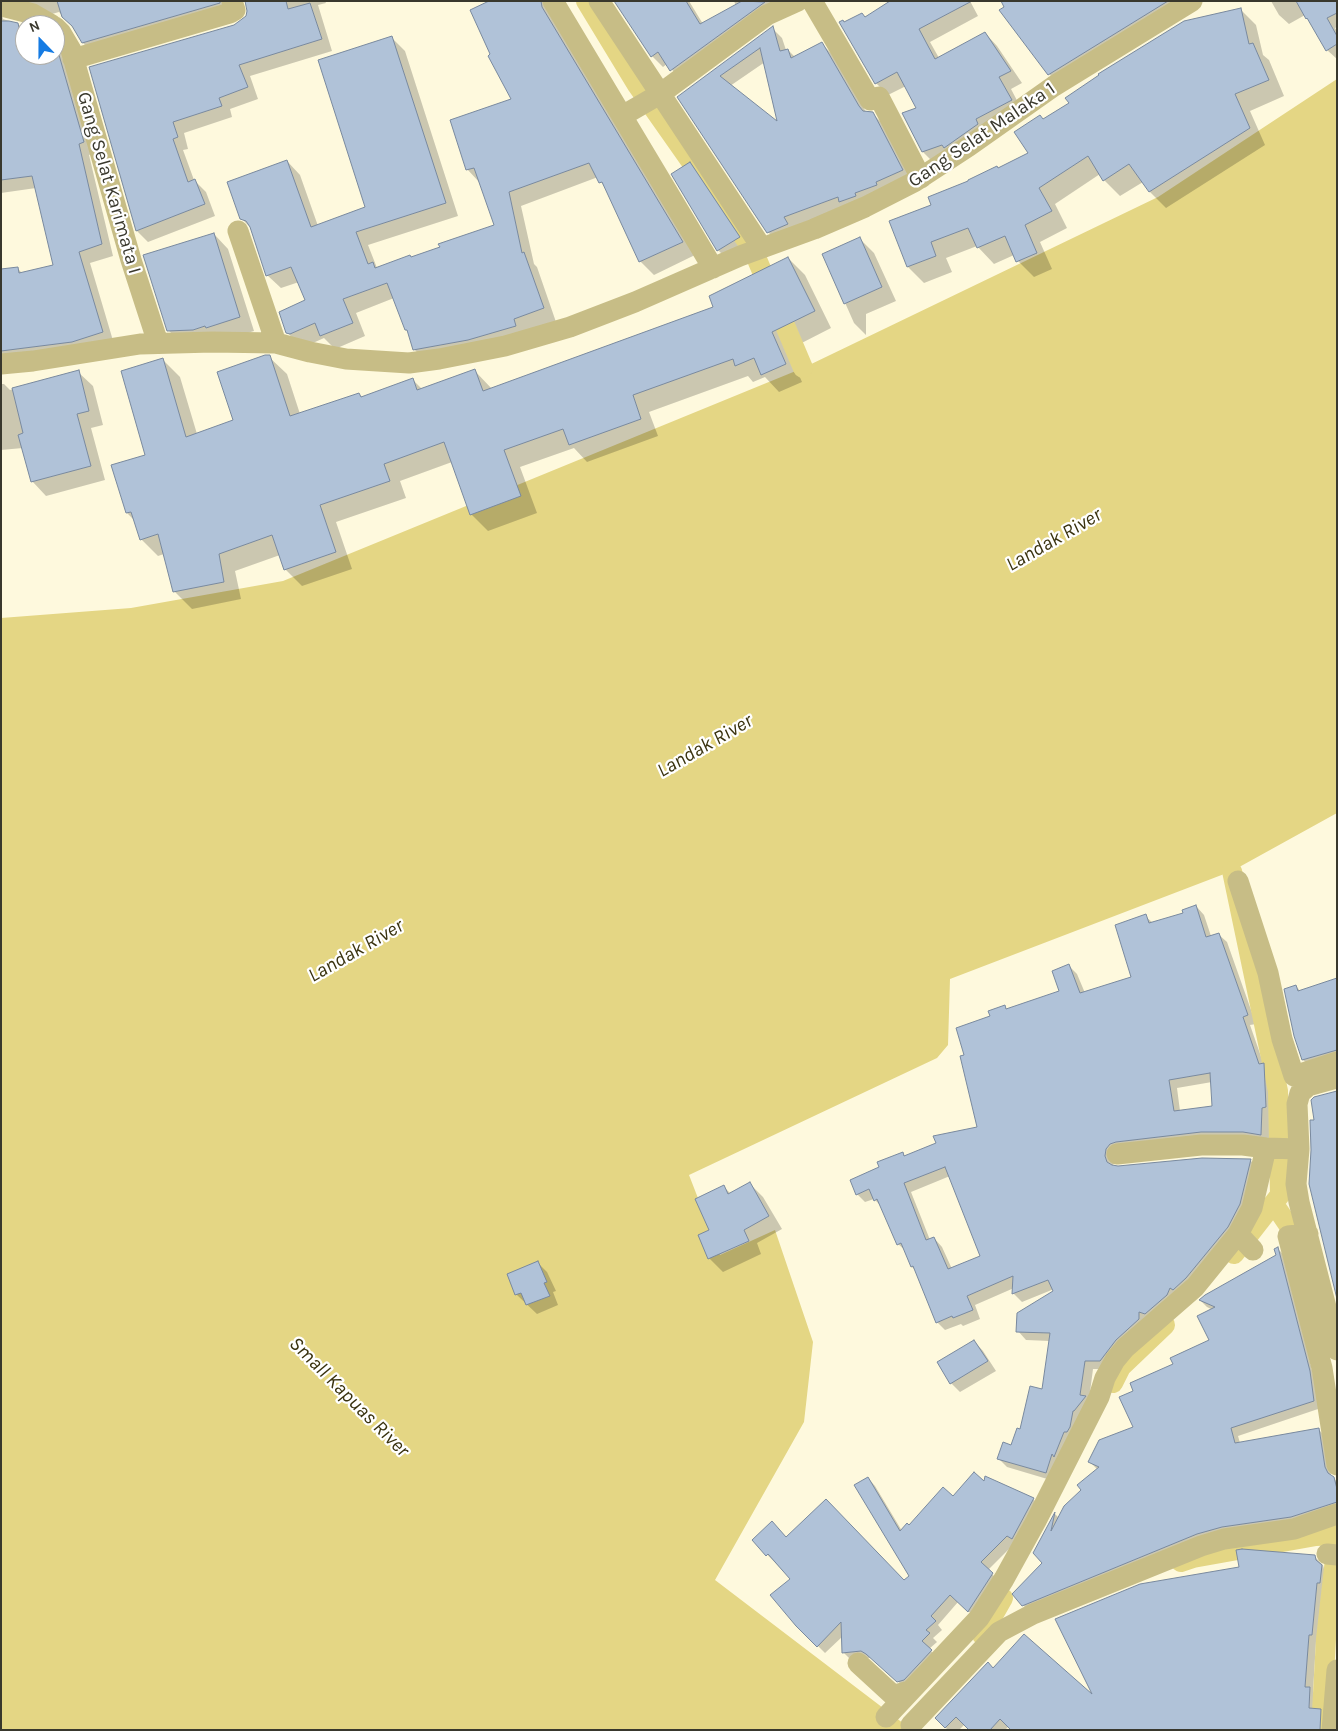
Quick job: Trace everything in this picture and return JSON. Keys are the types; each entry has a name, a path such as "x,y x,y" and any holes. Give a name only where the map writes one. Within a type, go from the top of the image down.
{"street":[{"name":"Gang Selat Karimata I","path":"3,1 6,7 35,15"},
{"path":"73,60 230,13 235,10 232,1"},
{"path":"553,1 713,268"},
{"path":"599,1 762,248"},
{"path":"622,116 660,94 762,8 798,1"},
{"path":"812,1 870,100 879,97 921,178"},
{"name":"Gang Selat Malaka 1","path":"1,364 158,343 276,343 346,359 409,363 505,346 570,327 635,302 740,256 814,230 857,211 921,178 976,142 1054,86 1192,1"},
{"name":"Gang Selat Karimata I","path":"65,40 71,50 131,260 158,343"},
{"path":"238,231 276,343"},
{"path":"1238,881 1268,973 1282,1039 1297,1084 1299,1149 1296,1184 1299,1202 1298,1235 1329,1366 1337,1466"},
{"path":"1297,1084 1337,1062"},
{"path":"1297,1084 1308,1086 1337,1078"},
{"path":"1117,1154 1201,1145 1243,1145 1299,1149"},
{"path":"886,1717 979,1618 1004,1579 1036,1521 1099,1397 1108,1371 1115,1360 1125,1348 1162,1318 1195,1287 1238,1234 1252,1208 1266,1148"},
{"path":"1238,1234 1253,1250"},
{"path":"1298,1235 1337,1350"},
{"path":"911,1725 999,1632 1033,1614 1224,1538 1294,1529 1337,1514"},
{"path":"858,1663 895,1697 910,1691"},
{"path":"1332,1730 1337,1670"}],"water":[{"path":"1337,79 1337,813 1232,871 950,979 948,1045 937,1058 689,1175 720,1255 775,1230 813,1342 804,1422 715,1580 912,1730 1,1730 1,618 131,608 283,581 803,368 1158,197"}],"building":[{"path":"57,1 220,1 220,3 82,43 72,26 65,20 65,15 61,15"},
{"path":"245,1 286,1 288,9 310,3 322,39 239,65 248,87 219,98 222,106 173,122 178,137 173,139 188,182 195,179 205,204 136,231 89,67 234,25 246,16"},
{"path":"489,1 541,1 542,7 683,242 639,262 602,182 599,183 589,163 509,192 522,253 524,252 544,308 514,319 516,326 468,340 413,350 407,330 405,330 387,283 343,299 353,323 320,336 315,323 290,334 286,333 279,312 305,300 291,267 266,276 250,227 246,221 240,219 227,182 287,160 311,227 365,207 318,60 392,36 446,203 356,232 368,264 373,262 375,268 410,255 411,257 440,247 438,244 494,225 474,168 466,170 450,120 511,99 488,56 490,54 470,10"},
{"path":"614,1 686,1 700,24 742,1 765,2 670,71 658,52 651,57"},
{"path":"890,1 972,1 919,29 935,59 985,32 1011,71 999,77 1012,100 976,119 978,124 944,148 942,145 922,152 902,113 916,108 897,72 875,84 839,22 843,20 844,22 862,13 865,17"},
{"path":"1001,1 1168,1 1048,75 999,10 1004,7"},
{"path":"1296,1 1337,1 1337,13 1327,18 1337,36 1337,44 1326,51"},
{"path":"1241,8 1249,44 1253,43 1269,80 1235,94 1250,128 1149,192 1129,164 1103,181 1088,156 1039,188 1052,211 1025,225 1037,253 1016,262 1005,236 977,248 968,228 931,242 936,256 907,267 889,221 931,205 928,197 968,181 997,166 998,168 1028,153 1014,132 1040,115 1043,119 1069,103 1065,98 1098,74 1184,21"},
{"path":"1,21 9,21 15,22 15,65 62,65 84,142 79,144 102,244 79,252 103,332 72,342 1,351 1,269 18,267 19,273 53,265 32,176 1,180"},
{"path":"773,26 780,51 788,49 791,58 822,42 859,106 863,111 873,112 903,170 876,182 877,185 855,193 856,196 839,202 838,197 784,217 788,224 767,233 677,97","holes":["760,48 777,121 720,76"]},
{"path":"690,162 740,237 717,251 671,174"},
{"path":"214,233 240,317 206,328 205,326 193,330 167,331 143,255"},
{"path":"860,237 882,287 844,304 822,254"},
{"path":"788,257 815,311 772,332 786,364 761,375 754,358 735,366 733,359 633,395 641,419 569,445 563,429 504,450 521,496 470,515 444,442 384,464 390,481 320,505 336,552 284,570 272,535 219,554 224,582 173,592 158,534 140,540 131,512 126,513 111,465 145,455 121,371 163,358 186,437 233,420 217,372 265,355 270,355 290,416 359,393 361,397 413,378 417,390 475,369 483,391 713,307 709,296"},
{"path":"79,370 89,411 77,414 91,466 31,482 18,435 23,433 12,388"},
{"path":"1196,905 1206,937 1219,933 1248,1015 1243,1017 1259,1064 1264,1063 1266,1107 1262,1108 1261,1135 1243,1132 1201,1132 1116,1142 1110,1144 1106,1149 1105,1156 1107,1162 1118,1166 1202,1158 1251,1159 1240,1204 1228,1227 1186,1278 1173,1290 1170,1288 1167,1295 1145,1314 1139,1312 1139,1319 1116,1340 1100,1361 1085,1361 1080,1395 1086,1396 1073,1411 1070,1427 1067,1432 1064,1432 1054,1457 1052,1454 1046,1473 997,1459 1003,1442 1011,1445 1017,1428 1020,1429 1030,1386 1042,1389 1050,1333 1016,1332 1017,1313 1053,1291 1048,1280 1012,1294 1013,1276 967,1296 973,1310 936,1323 913,1266 911,1267 901,1243 897,1245 877,1199 874,1201 869,1189 856,1195 850,1180 879,1167 877,1162 903,1152 904,1156 936,1143 933,1136 977,1127 960,1056 964,1055 956,1028 990,1016 988,1011 1005,1005 1006,1009 1059,991 1052,971 1069,964 1080,993 1131,977 1115,925 1146,914 1149,923 1183,913 1182,910","holes":["1210,1073 1212,1106 1174,1111 1169,1080","945,1167 980,1256 948,1269 934,1237 926,1240 904,1183"]},
{"path":"1337,978 1337,1050 1302,1060 1294,1036 1284,989 1296,985 1298,991"},
{"path":"1337,1091 1337,1299 1309,1184 1310,1120 1314,1120 1311,1100 1314,1097"},
{"path":"750,1182 769,1216 744,1230 749,1241 708,1259 698,1235 709,1230 695,1199 724,1185 728,1194"},
{"path":"1278,1247 1310,1371 1314,1401 1231,1428 1235,1443 1319,1428 1325,1467 1328,1473 1334,1477 1337,1489 1337,1502 1291,1517 1222,1527 1197,1534 1022,1606 1012,1594 1042,1563 1033,1553 1055,1512 1051,1531 1064,1506 1081,1490 1077,1485 1099,1467 1088,1462 1099,1440 1133,1427 1119,1397 1133,1391 1130,1383 1173,1364 1170,1358 1209,1340 1197,1316 1215,1307 1199,1300 1276,1255 1274,1249"},
{"path":"538,1261 547,1282 544,1283 550,1296 526,1305 521,1293 515,1295 507,1274"},
{"path":"974,1340 988,1361 950,1384 937,1362"},
{"path":"974,1472 984,1481 985,1476 1034,1498 1012,1539 1007,1536 981,1562 993,1573 968,1612 950,1595 931,1616 936,1621 926,1630 930,1633 922,1641 932,1650 904,1680 897,1682 861,1651 842,1653 841,1622 817,1647 770,1595 790,1579 768,1554 766,1556 752,1540 772,1521 786,1537 826,1499 904,1580 909,1576 854,1485 868,1477 900,1531 907,1523 909,1525 943,1487 953,1496"},
{"path":"1236,1550 1315,1555 1316,1560 1322,1565 1320,1583 1317,1583 1312,1635 1309,1635 1305,1687 1310,1687 1309,1708 1321,1709 1320,1730 1011,1730 1000,1719 990,1730 969,1730 956,1717 945,1728 935,1718 988,1662 993,1668 1024,1634 1092,1694 1055,1619 1140,1584 1239,1567"}],"waterway":[{"path":"586,1 637,85 753,250 803,368"},
{"path":"1232,871 1278,1091 1280,1195 1234,1254"},
{"path":"1274,1204 1293,1232 1299,1250"},
{"path":"1113,1383 1121,1367 1165,1325"},
{"path":"1181,1562 1193,1558 1316,1536 1337,1535"},
{"path":"1321,1730 1326,1639 1337,1541"},
{"path":"982,1635 1003,1598"}],"water label":[{"name":"Landak River","path":"1054,540"},
{"name":"Landak River","path":"705,746"},
{"name":"Landak River","path":"356,951"},
{"name":"Small Kapuas River","path":"349,1397"}]}
